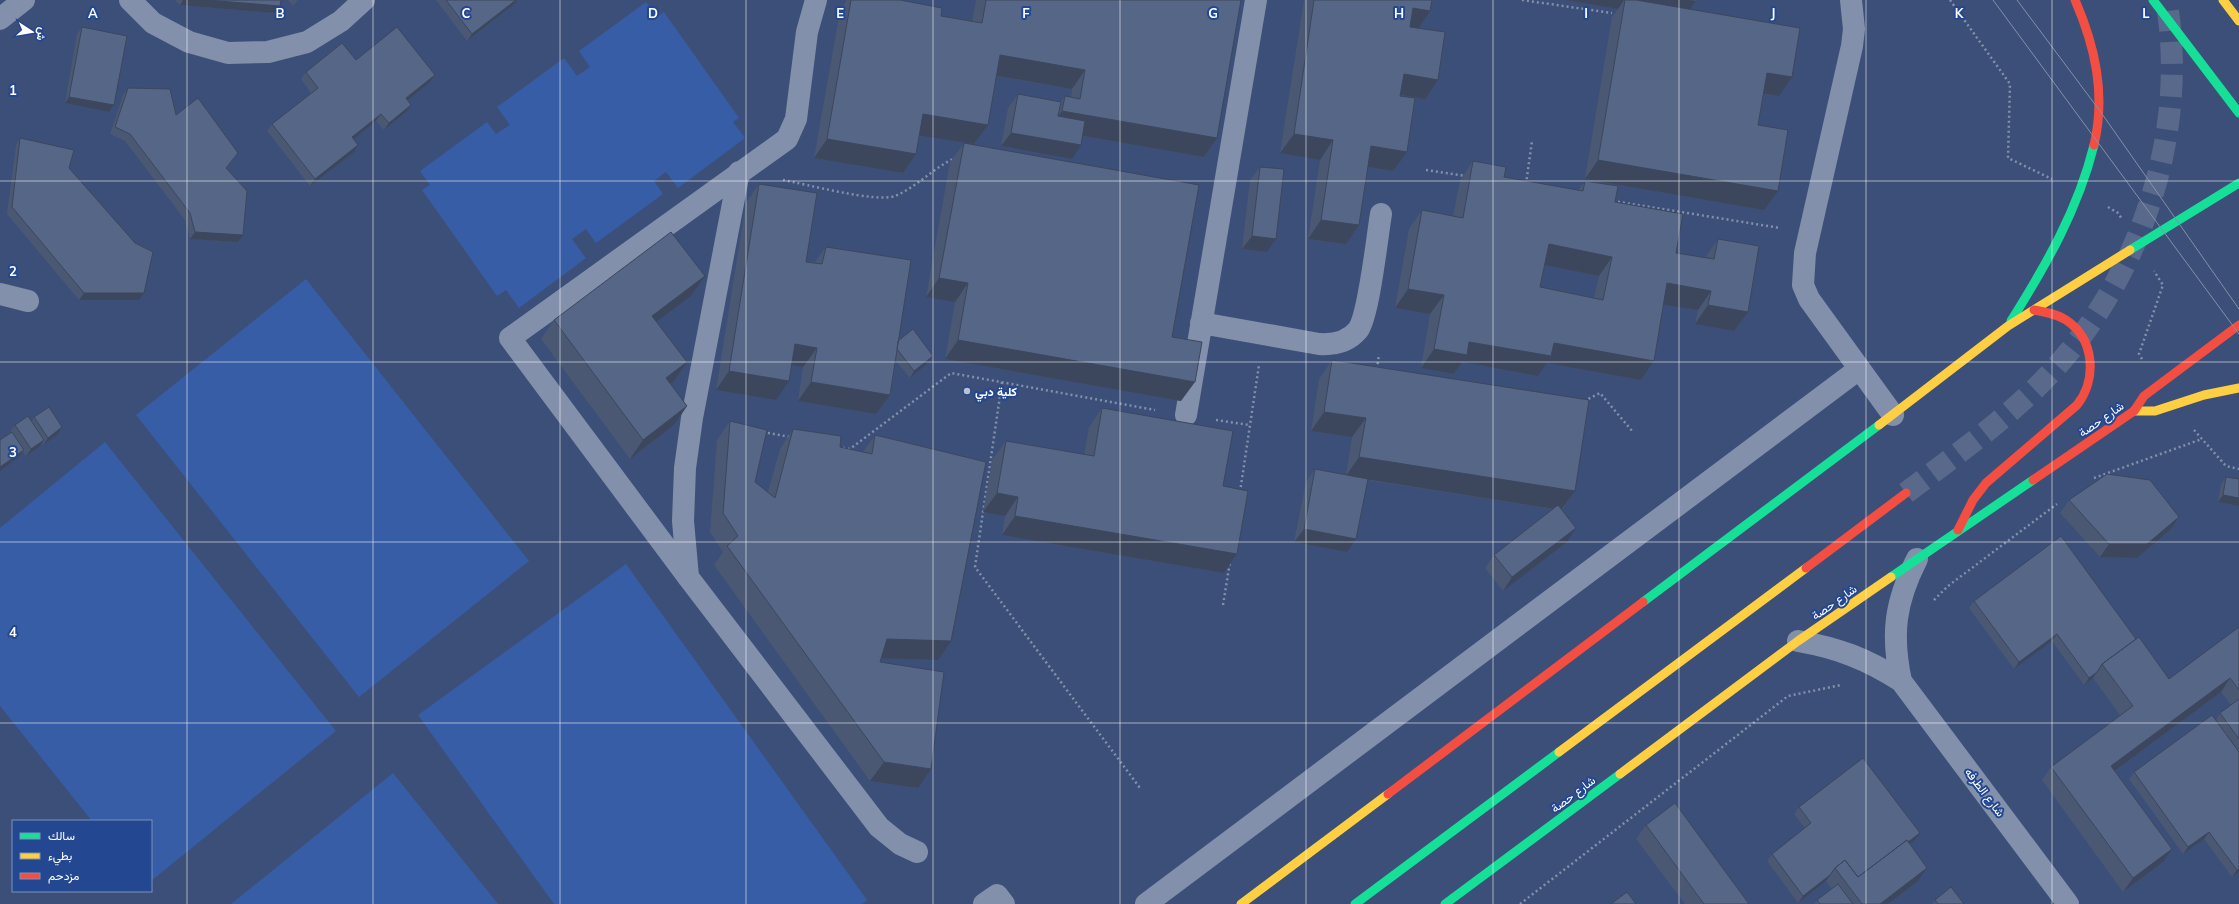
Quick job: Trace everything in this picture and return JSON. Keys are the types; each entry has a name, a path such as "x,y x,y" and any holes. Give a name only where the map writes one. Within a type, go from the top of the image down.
{"main road":[{"path":"2008,326 2049,261 2082,192 2097,139 2100,111 2098,71 2088,31 2075,0"},
{"path":"2153,0 2239,113"},
{"path":"2223,0 2239,21"},
{"path":"1241,904 1893,415 2008,326 2239,183"},
{"path":"1957,531 1972,500 1986,483 2001,467 2078,405 2087,389 2091,371 2088,353 2082,336 2069,322 2052,314 2034,310"},
{"name":"شارع حصة","path":"1445,904 1798,642 1957,531 2134,411 2144,396 2239,325"},
{"path":"2134,411 2155,411 2204,395 2239,388"},
{"path":"1355,904 1906,493"}],"street":[{"path":"0,19 24,0"},
{"path":"130,0 153,23 188,42 228,52 268,52 307,42 340,21 364,0"},
{"path":"816,0 810,15 796,119 792,131 787,139 510,338 688,577 879,827 900,844 917,852"},
{"path":"1186,416 1256,0"},
{"path":"1851,0 1854,29 1852,46 1810,233 1803,268 1803,285 1809,300 1893,415"},
{"path":"688,577 684,521 685,468 692,418 740,172"},
{"path":"1201,323 1333,345 1347,339 1358,329 1365,311 1381,214"},
{"path":"0,294 28,301"},
{"path":"1146,904 1859,369"},
{"name":"شارع الطرفه","path":"1902,681 1896,656 1895,631 1898,606 1905,582 1917,559"},
{"name":"شارع الطرفه","path":"1798,642 1825,646 1852,654 1878,666 1902,681 2068,904"}],"path":[{"path":"1522,0 1612,13"},
{"path":"1950,0 2010,84 2008,158"},
{"path":"1532,141 1526,186 1533,187"},
{"path":"740,172 877,198 894,196 914,186 935,168 954,158 962,157"},
{"path":"1426,170 1472,177"},
{"path":"1610,200 1810,233"},
{"path":"1358,329 1382,333 1376,371 1384,372"},
{"path":"1240,495 1264,334"},
{"path":"835,446 850,449 951,372 1186,416 1250,425"},
{"path":"1002,382 975,567 1140,788"},
{"path":"1582,403 1600,393 1633,432"},
{"path":"760,432 797,439"},
{"path":"1223,604 1230,558"}],"shaded area":[{"path":"646,2 657,17 664,12 739,118 733,122 745,138 678,188 666,172 654,181 663,194 596,243 586,229 572,239 586,258 519,308 506,290 497,296 422,190 430,185 420,171 487,122 496,134 510,125 497,107 564,58 577,76 590,67 579,51"},
{"path":"306,279 529,561 359,697 136,415"},
{"path":"105,442 336,731 152,880 152,820 91,820 0,706 0,528"},
{"path":"626,564 867,900 862,904 554,904 418,715"},
{"path":"393,773 498,904 231,904"}],"building":[{"path":"207,0 281,0 280,6"},
{"path":"446,0 516,0 472,34"},
{"path":"851,0 900,0 942,8 941,16 982,23 986,0 1241,0 1217,138 1062,111 1065,96 1080,99 1085,70 1000,55 988,125 923,114 916,154 827,139"},
{"path":"1314,0 1432,0 1430,11 1413,8 1410,27 1445,32 1438,80 1404,74 1400,96 1415,98 1407,152 1371,146 1359,225 1321,220 1333,140 1294,134"},
{"path":"1625,0 1636,0 1800,28 1792,77 1767,73 1758,125 1788,130 1778,191 1598,160"},
{"path":"82,27 127,36 114,105 69,97"},
{"path":"397,27 435,75 406,98 411,105 389,123 381,114 352,137 358,145 315,179 272,124 318,88 306,72 342,43 356,60"},
{"path":"128,88 170,89 176,115 198,98 238,153 226,168 247,191 243,235 195,232 190,213 130,134 115,127"},
{"path":"1018,94 1061,102 1058,116 1085,121 1081,145 1011,133"},
{"path":"20,138 74,150 69,168 135,243 153,252 144,293 84,293 12,207"},
{"path":"964,143 1199,185 1172,337 1202,342 1195,382 958,340 968,283 939,278"},
{"path":"1473,161 1506,167 1504,177 1583,191 1585,181 1618,186 1615,202 1683,214 1676,253 1714,259 1718,239 1759,246 1748,312 1708,305 1711,291 1667,283 1654,361 1554,343 1551,356 1469,342 1467,355 1434,349 1444,295 1408,289 1422,210 1463,218","holes":["1549,244 1612,257 1603,300 1540,287"]},
{"path":"1260,167 1284,169 1276,239 1252,236"},
{"path":"759,184 817,193 806,262 822,264 826,247 911,260 890,395 811,382 817,348 795,344 789,381 729,371"},
{"path":"671,232 705,276 652,316 687,362 666,378 687,406 643,440 554,320"},
{"path":"913,329 933,356 914,371 897,349 898,341"},
{"path":"1332,360 1589,400 1575,491 1359,457 1366,418 1324,412"},
{"path":"49,407 62,427 48,438 34,417"},
{"path":"1102,408 1233,431 1223,486 1248,491 1237,554 1015,516 1018,497 997,493 1006,441 1094,456"},
{"path":"28,416 44,440 31,449 15,425"},
{"path":"730,421 767,430 755,482 775,498 793,429 841,436 840,447 872,454 875,435 986,462 951,641 887,639 880,662 944,672 931,769 884,762 727,546 738,536 723,513"},
{"path":"12,432 24,450 0,467 0,440"},
{"path":"1315,469 1368,479 1356,539 1304,529"},
{"path":"2107,474 2150,480 2179,517 2147,544 2109,544 2069,500"},
{"path":"2226,477 2239,479 2239,498 2223,495"},
{"path":"1558,505 1576,528 1512,577 1494,555"},
{"path":"2061,536 2136,639 2102,664 2097,672 2089,678 2057,634 2019,662 1974,601"},
{"path":"2239,627 2239,690 2230,678 2111,766 2172,849 2133,878 2051,767 2133,706 2102,664 2139,637 2169,679"},
{"path":"2239,699 2239,739 2220,713"},
{"path":"2212,715 2239,752 2239,869 2237,870 2209,832 2188,847 2134,772"},
{"path":"1863,758 1920,833 1908,842 1907,840 1858,877 1845,860 1835,868 1830,875 1803,896 1772,854 1811,823 1799,807"},
{"path":"1675,803 1749,904 1704,904 1646,825"},
{"path":"1907,840 1927,868 1880,904 1862,904 1835,868 1845,860 1858,877"},
{"path":"1838,884 1853,904 1820,904 1817,900"},
{"path":"1951,887 1964,904 1938,904 1935,900"},
{"path":"1627,892 1636,904 1611,904"}],"tunnel":[{"path":"1906,493 1994,425 2022,401 2060,363 2093,320 2120,273 2143,224 2159,172 2169,118 2172,65 2168,11"}],"tram line":[{"path":"1993,0 2239,334"},
{"path":"2017,0 2100,111 2239,309"}],"traffic: fast":[{"path":"2153,0 2239,113"},
{"path":"2011,321 2060,236 2079,192 2094,145"},
{"path":"2130,250 2239,183"},
{"path":"1643,602 1879,425"},
{"path":"1891,577 2033,480"},
{"path":"1355,904 1559,752"},
{"path":"1445,904 1620,774"}],"traffic: slow":[{"path":"2223,0 2239,21"},
{"path":"1879,425 2008,326 2130,250"},
{"path":"2134,411 2155,411 2204,395 2239,388"},
{"path":"1559,752 1806,568"},
{"path":"1620,774 1798,641 1891,577"},
{"path":"1241,904 1388,794"}],"traffic: jam":[{"path":"2075,0 2093,53 2099,89 2099,107 2094,145"},
{"path":"1958,530 1973,500 1986,483 2077,405 2088,384 2090,360 2083,338 2076,328 2059,316 2034,310"},
{"path":"2033,480 2134,411 2144,396 2239,325"},
{"path":"1806,568 1906,493"},
{"path":"1388,794 1643,602"}],"place":[{"name":"كلية دبي","path":"967,391"}]}
